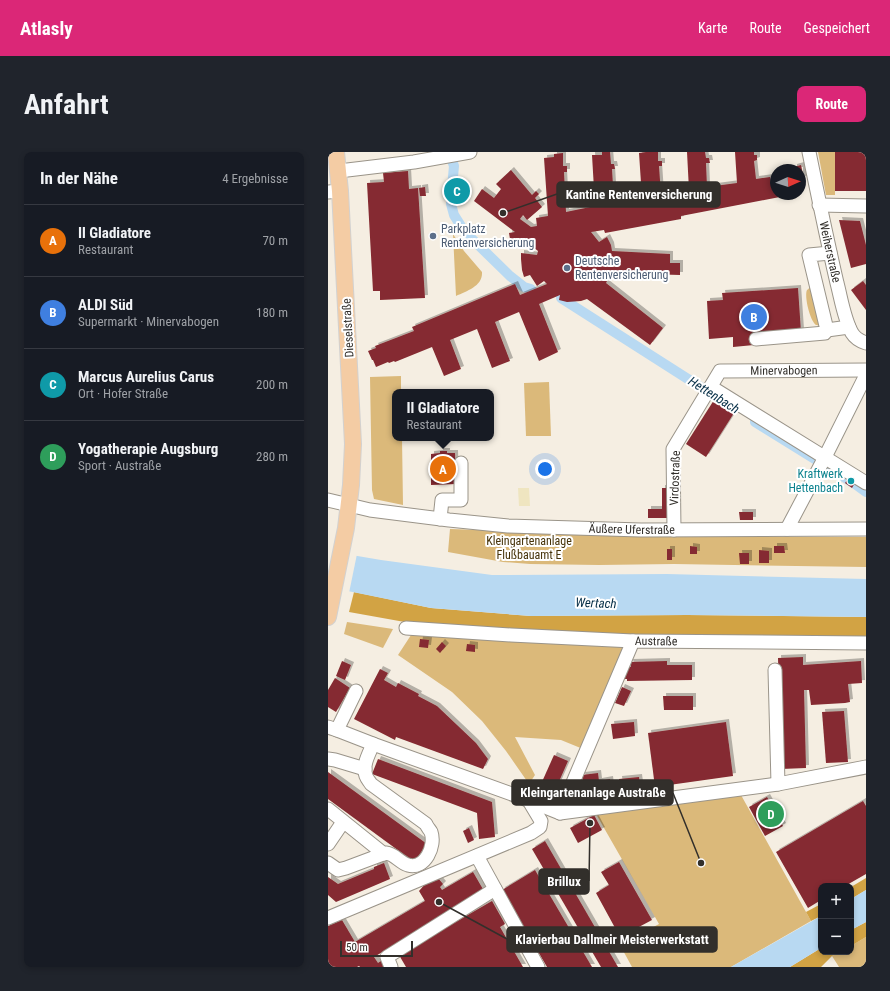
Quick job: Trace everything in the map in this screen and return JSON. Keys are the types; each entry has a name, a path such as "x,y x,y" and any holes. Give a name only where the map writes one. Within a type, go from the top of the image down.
{"main road":[{"name":"Dieselstraße","path":"329,612 346,528 352,479 353,444 334,192 339,171 336,152"}],"street":[{"path":"339,171 414,157 452,155 470,152"},
{"name":"Weiherstraße","path":"809,152 819,205 849,328"},
{"path":"819,205 866,206"},
{"path":"827,330 809,255 830,253"},
{"path":"756,340 824,333 827,330 849,328 859,340 866,343"},
{"name":"Minervabogen","path":"711,387 720,371 866,370"},
{"path":"787,529 866,375"},
{"path":"711,387 866,483"},
{"name":"Virdostraße","path":"674,530 673,449 711,387"},
{"path":"440,519 442,500 461,500 461,463"},
{"path":"674,530 676,496"},
{"name":"Äußere Uferstraße","path":"328,500 370,510 508,526 674,530 866,529"},
{"path":"406,628 633,641"},
{"name":"Austraße","path":"560,813 633,641 866,643"},
{"path":"775,670 778,784"},
{"path":"356,691 333,728 560,813 778,784 866,767"},
{"path":"328,863 338,870 386,853 391,854 407,865 418,864 425,860 430,853 432,844 431,832 426,824 371,784 366,776 366,763 373,744"},
{"path":"328,759 365,769"},
{"path":"328,918 531,833 540,827 541,821 529,801"},
{"path":"328,809 384,854"},
{"path":"328,844 343,822"},
{"path":"477,856 538,967"},
{"path":"391,967 387,958 495,889"}],"green space":[{"path":"818,152 835,152 835,195 826,195"},
{"path":"453,234 464,251 482,272 480,281 474,287 456,296"},
{"path":"809,288 811,288 819,326 814,323 808,308 806,293"},
{"path":"401,376 401,389 392,389 392,441 402,441 403,505 374,499 372,490 370,377"},
{"path":"549,382 551,436 526,436 524,383"},
{"name":"Kleingartenanlage Flußbauamt E","path":"450,529 699,537 866,537 866,567 674,564 599,565 503,562 448,552"},
{"path":"347,622 393,629 383,648 344,634"},
{"path":"413,632 628,646 583,749 561,740 515,737 535,775 529,784 506,751 482,721 452,692 398,655"},
{"path":"741,795 811,921 731,967 632,967 620,945 659,924 596,814"},
{"path":"866,937 866,967 839,967 832,956 854,955 854,944"}],"shaded area":[{"path":"354,592 431,608 531,616 687,615 866,617 866,640 633,637 427,626 349,612"},
{"path":"866,878 866,890 854,897 854,885"},
{"path":"818,906 818,918 811,921 806,912"},
{"path":"866,922 866,937 854,944 854,928"},
{"path":"818,950 818,955 834,955 821,967 790,967"}],"sand":[{"path":"518,488 529,488 530,506 519,506"}],"water":[{"name":"Wertach","path":"328,551 381,560 492,575 667,574 866,579 866,617 687,615 531,616 431,608 328,587"},
{"path":"866,890 866,922 854,928 854,919 854,897"},
{"path":"818,918 818,950 790,967 731,967"}],"pier":[{"path":"328,549 357,554 349,593 328,589"}],"building":[{"path":"602,152 610,152 611,164 614,164 615,169 612,169 614,202 642,198 639,153 646,152 658,152 658,161 662,161 662,166 659,166 661,195 689,190 687,152 705,152 706,158 709,158 710,163 706,163 707,187 737,183 735,152 754,152 754,155 757,155 757,160 754,161 756,179 770,177 770,199 681,216 681,219 605,233 604,230 591,232 599,242 607,237 612,251 670,254 670,263 680,263 680,275 613,273 610,275 606,283 663,328 650,345 587,299 567,302 559,300 560,295 539,304 558,352 539,361 519,312 495,322 510,361 492,368 477,329 450,340 461,369 444,376 432,347 395,362 388,362 376,367 368,351 376,348 375,346 414,331 412,327 515,284 520,295 547,284 544,281 537,286 530,275 524,277 521,253 537,255 538,251 528,243 523,244 523,242 511,245 509,233 515,232 474,201 482,189 494,198 501,189 496,184 511,170 532,195 536,191 539,194 535,198 542,207 527,220 523,215 520,219 531,227 537,226 536,218 548,216 544,158 554,157 554,154 563,153 563,166 567,166 567,172 564,172 566,212 595,206 592,155 602,155"},
{"path":"835,152 866,152 866,191 835,191"},
{"path":"408,171 409,189 418,188 425,298 380,300 380,291 373,291 367,183 384,182 383,173"},
{"path":"425,187 426,196 420,196 419,188"},
{"path":"839,220 860,221 866,245 866,264 851,268"},
{"path":"863,281 866,285 866,310 851,290"},
{"path":"798,288 801,332 753,335 754,345 733,347 733,337 709,339 707,301 723,300 722,293"},
{"path":"714,400 734,413 706,457 686,444"},
{"path":"440,451 455,453 456,484 431,485 431,454 440,453"},
{"name":"Kraftwerk Hettenbach","path":"850,476 857,479 852,488 845,483"},
{"path":"662,488 670,488 670,518 648,518 648,509 662,509"},
{"path":"739,512 753,512 753,520 740,520"},
{"path":"690,546 697,547 697,554 690,554"},
{"path":"774,546 784,546 785,553 774,553"},
{"path":"667,549 672,549 672,560 667,560"},
{"path":"759,550 769,551 769,563 759,563"},
{"path":"739,553 749,553 749,564 740,564"},
{"path":"420,639 429,640 428,648 419,647"},
{"path":"442,642 446,646 440,653 436,649"},
{"path":"467,644 475,645 475,652 466,651"},
{"path":"803,657 803,665 861,661 862,683 848,684 850,702 845,703 811,705 809,690 804,690 806,768 781,769 778,658"},
{"path":"342,661 351,665 345,680 336,676"},
{"path":"667,661 667,665 692,665 692,680 627,681 627,679 622,679 626,669 631,667 630,662"},
{"path":"380,669 388,673 384,680 396,687 398,683 437,706 476,743 488,759 483,769 396,737 395,740 354,719"},
{"path":"335,678 350,688 336,712 328,707 328,690"},
{"path":"622,687 631,691 624,706 615,703"},
{"path":"663,696 693,696 693,710 664,710"},
{"path":"844,711 848,762 826,763 822,712"},
{"path":"634,722 635,736 613,739 611,724"},
{"path":"726,722 733,776 655,787 648,733"},
{"path":"554,755 568,761 551,800 537,793"},
{"path":"378,759 492,802 495,837 479,839 477,813 372,774"},
{"path":"328,772 427,844 414,862 328,799"},
{"path":"598,773 599,781 610,779 612,795 585,799 582,775"},
{"path":"639,777 641,792 621,794 619,779"},
{"path":"767,797 783,826 765,836 749,807"},
{"path":"863,801 866,806 866,874 850,883 818,883 818,902 808,908 776,852"},
{"path":"594,815 602,830 578,843 570,828"},
{"path":"469,828 474,840 468,843 463,831"},
{"path":"545,841 618,967 601,967 532,849"},
{"path":"619,862 652,920 620,937 596,893 609,885 601,872"},
{"path":"384,863 390,879 336,902 328,895 328,877 338,884 374,869 374,867"},
{"path":"535,870 592,967 547,967 502,890"},
{"path":"473,872 484,891 374,957 378,963 381,961 385,967 328,967 328,926 342,920 355,942 425,901 419,891 427,882 438,878 443,884 440,887 442,890"},
{"path":"492,901 505,924 500,927 523,967 406,967 399,955"}],"waterway":[{"name":"Hettenbach","path":"449,152 454,166 451,198 454,215 464,231 510,276 524,287 531,289"},
{"name":"Hettenbach","path":"561,298 713,395"},
{"name":"Hettenbach","path":"755,422 866,492"}],"place":[{"name":"Marcus Aurelius Carus","path":"457,191"},
{"name":"Kantine Rentenversicherung","path":"503,213"},
{"name":"Parkplatz Rentenversicherung","path":"433,236"},
{"name":"Deutsche Rentenversicherung","path":"567,268"},
{"name":"ALDI Süd","path":"754,317"},
{"name":"Il Gladiatore","path":"443,469"},
{"name":"Kraftwerk Hettenbach","path":"851,481"},
{"name":"Yogatherapie Augsburg","path":"771,814"},
{"name":"Brillux","path":"590,823"},
{"name":"Kleingartenanlage Austraße","path":"701,863"},
{"name":"Klavierbau Dallmeir Meisterwerkstatt","path":"439,902"}]}
